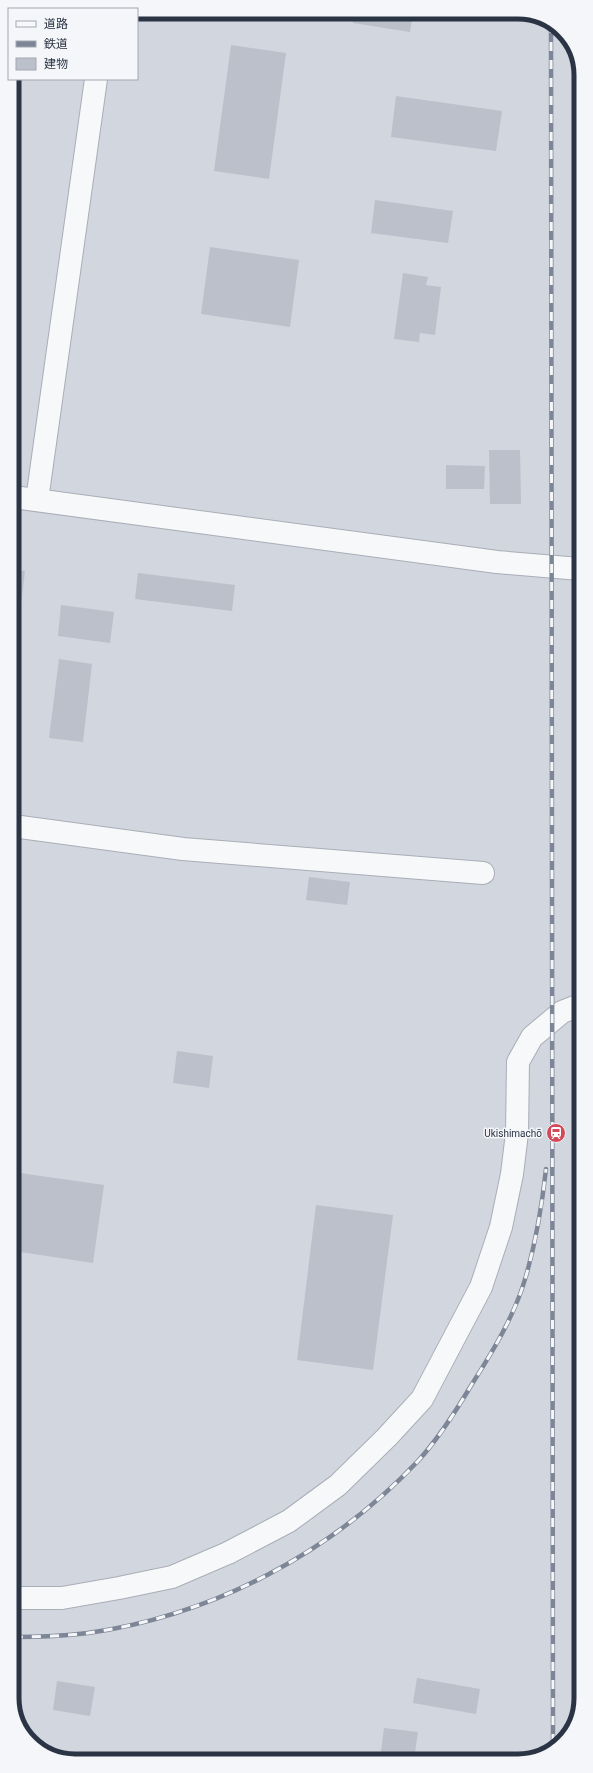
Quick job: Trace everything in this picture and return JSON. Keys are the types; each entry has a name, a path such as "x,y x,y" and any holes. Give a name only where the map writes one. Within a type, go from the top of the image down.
{"street":[{"path":"37,500 96,80"},
{"path":"19,498 497,562 574,569"},
{"path":"19,827 183,849 483,873"},
{"path":"19,1598 62,1598 172,1577 228,1553 289,1521 332,1490 387,1437 422,1399 481,1287 501,1228 512,1174 517,1132 518,1062 532,1037 562,1012 574,1007"}],"shaded area":[{"path":"138,19 522,19 540,23 555,33 567,47 574,67 574,1698 571,1716 567,1726 558,1738 543,1748 526,1754 71,1754 50,1748 35,1738 23,1720 19,1706 19,80 138,80"}],"building":[{"path":"334,19 348,19 348,21"},
{"path":"354,19 412,19 410,32 353,23"},
{"path":"231,45 286,53 269,179 214,171"},
{"path":"396,96 502,111 496,151 391,137"},
{"path":"375,200 453,211 448,243 371,233"},
{"path":"210,247 299,260 290,327 201,314"},
{"path":"403,273 428,277 426,285 441,287 435,335 420,333 419,342 394,339"},
{"path":"489,450 520,450 521,504 490,504"},
{"path":"446,465 485,466 484,489 446,489"},
{"path":"19,570 25,571 19,621"},
{"path":"138,573 235,585 232,611 135,599"},
{"path":"61,605 114,612 110,643 58,636"},
{"path":"59,659 92,664 83,742 49,738"},
{"path":"309,877 350,882 347,905 306,900"},
{"path":"177,1051 213,1056 209,1088 173,1083"},
{"path":"19,1173 104,1185 93,1263 19,1252"},
{"path":"316,1205 393,1215 373,1370 297,1360"},
{"path":"417,1678 480,1689 476,1714 413,1703"},
{"path":"57,1681 95,1687 90,1716 53,1710"},
{"path":"384,1728 418,1732 415,1754 381,1754"}],"railway":[{"path":"551,30 553,1742"},
{"path":"19,1637 79,1634 135,1624 180,1611 225,1595 268,1575 309,1551 347,1524 384,1494 418,1461 440,1434 488,1359 510,1319 530,1263 543,1196 546,1169"}],"place":[{"name":"Ukishimachō","path":"556,1133"}]}
